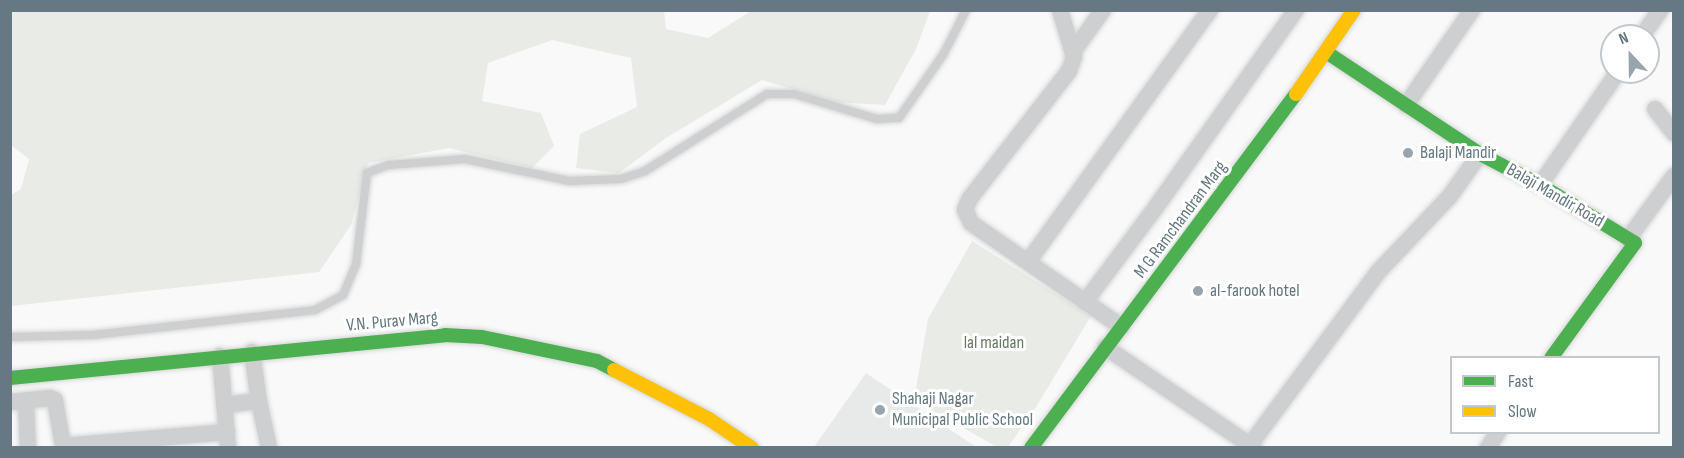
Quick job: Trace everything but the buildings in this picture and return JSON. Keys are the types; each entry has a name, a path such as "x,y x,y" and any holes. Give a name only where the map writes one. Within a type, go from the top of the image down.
{"street":[{"path":"1060,10 1074,57 1068,72 970,198 965,210 971,223 1122,327"},
{"path":"1073,52 1103,10"},
{"path":"1028,262 1210,10"},
{"path":"1085,302 1156,207 1296,10"},
{"name":"M G Ramchandran Marg","path":"1031,447 1275,126 1354,10"},
{"path":"1406,105 1472,10"},
{"path":"1650,24 1660,10"},
{"name":"Balaji Mandir Road","path":"1326,52 1480,154 1540,185 1628,239"},
{"path":"1540,185 1609,84"},
{"path":"1655,108 1674,133"},
{"path":"1105,347 1252,446 1378,272 1450,196 1480,154"},
{"path":"1552,356 1635,243 1628,239 1674,176"},
{"name":"V.N. Purav Marg","path":"10,378 252,352 445,335 516,342 597,361 709,419 752,447"},
{"path":"252,352 269,447"},
{"path":"28,447 18,402 50,398 55,400 63,446 227,440 220,356"},
{"path":"225,405 259,401"},
{"path":"1488,447 1497,434"}],"lane":[{"path":"10,337 93,335 315,310 343,295 356,264 367,173 388,165 465,159 569,181 621,179 645,171 767,94 794,94 877,119 899,118 943,55 966,10"}],"shaded area":[{"name":"Shahaji Nagar Municipal Public School","path":"866,373 976,447 814,447"}],"green space":[{"path":"664,10 666,29 708,38 751,11 930,11 916,49 885,105 835,102 762,80 666,138 619,173 576,168 580,134 637,107 631,58 552,40 488,63 482,101 541,113 554,146 532,168 449,148 368,163 351,225 319,272 11,306 11,195 21,189 29,159 11,145 10,11"},
{"name":"lal maidan","path":"972,241 1091,316 1036,407 1008,447 997,447 914,400 928,319"}],"traffic: fast":[{"path":"1326,52 1480,154 1540,185 1635,243 1552,356"},
{"path":"1031,448 1296,94"},
{"path":"10,378 445,335 482,337 597,361 614,370"}],"traffic: slow":[{"path":"1296,94 1354,10"},
{"path":"614,370 709,419 752,448"}],"place":[{"name":"Balaji Mandir","path":"1408,153"},
{"name":"al-farook hotel","path":"1198,291"},
{"name":"Shahaji Nagar Municipal Public School","path":"880,410"}]}
